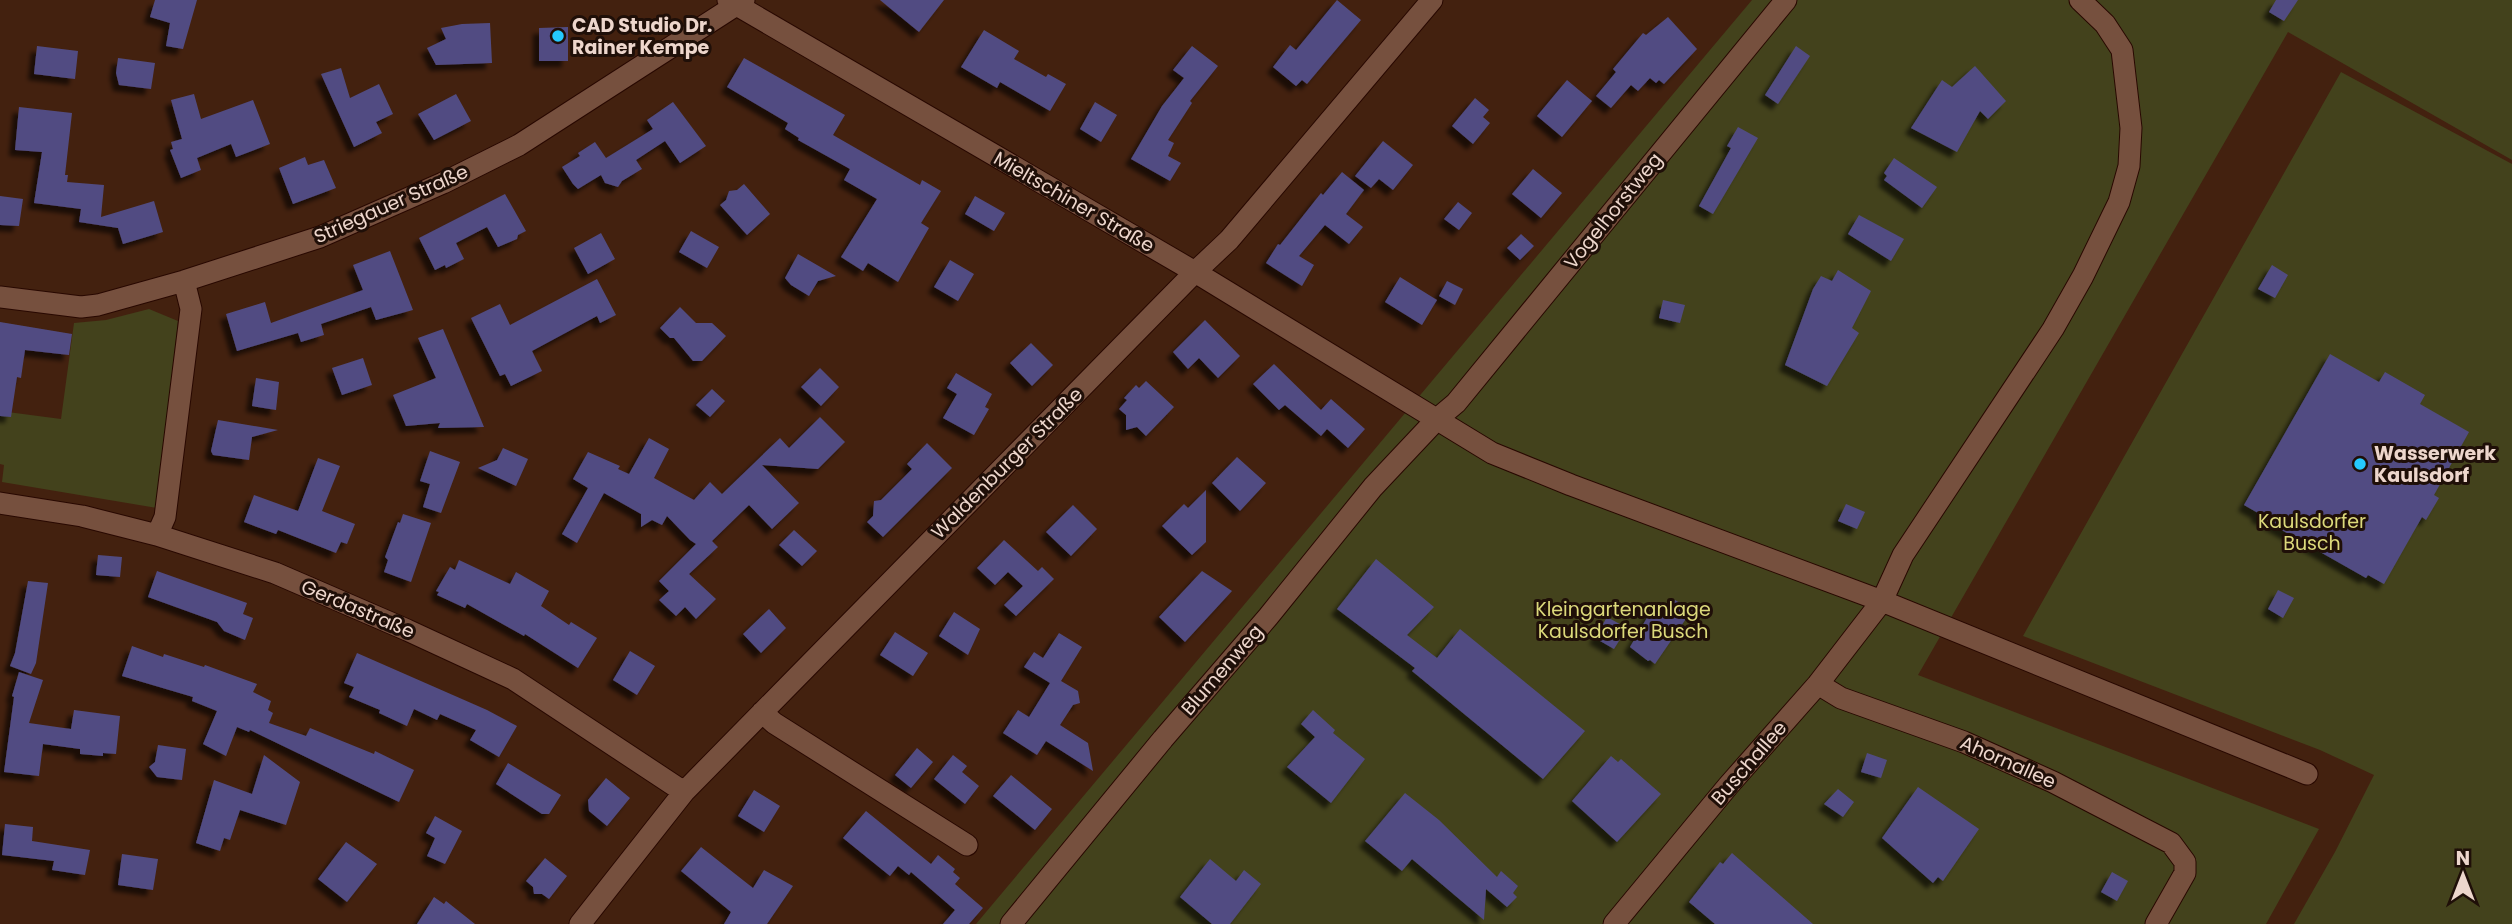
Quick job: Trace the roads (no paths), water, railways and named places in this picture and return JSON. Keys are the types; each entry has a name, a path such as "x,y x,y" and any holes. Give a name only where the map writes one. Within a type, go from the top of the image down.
{"street":[{"name":"Waldenburger Straße","path":"580,924 684,792 1229,240 1432,0"},
{"name":"Vogelhorstweg","path":"1428,413 1465,392 1786,0"},
{"name":"Buschallee","path":"1614,924 1728,786 1818,684 1882,601 1903,555 2053,329 2083,276 2119,202 2129,166 2131,128 2122,50 2105,24 2080,0"},
{"name":"Mieltschiner Straße","path":"736,2 1195,272 1492,453 1882,601 2307,774"},
{"name":"Striegauer Straße","path":"0,297 81,307 98,305 184,281 320,237 443,183 519,145 736,2"},
{"path":"157,535 165,517 191,309 184,281"},
{"name":"Blumenweg","path":"1011,924 1163,739 1268,617 1373,487 1428,413"},
{"name":"Gerdastraße","path":"0,503 82,516 157,535 275,573 513,679 684,792"},
{"name":"Ahornallee","path":"1818,684 1841,698 1964,742 2053,782 2171,843 2185,862 2185,873 2156,924"},
{"path":"762,712 774,723 967,845"}],"place":[{"name":"CAD Studio Dr. Rainer Kempe","path":"558,36"},
{"name":"Wasserwerk Kaulsdorf","path":"2360,464"}],"park label":[{"name":"Kaulsdorfer Busch","path":"2312,532"},
{"name":"Kleingartenanlage Kaulsdorfer Busch","path":"1623,620"}]}
